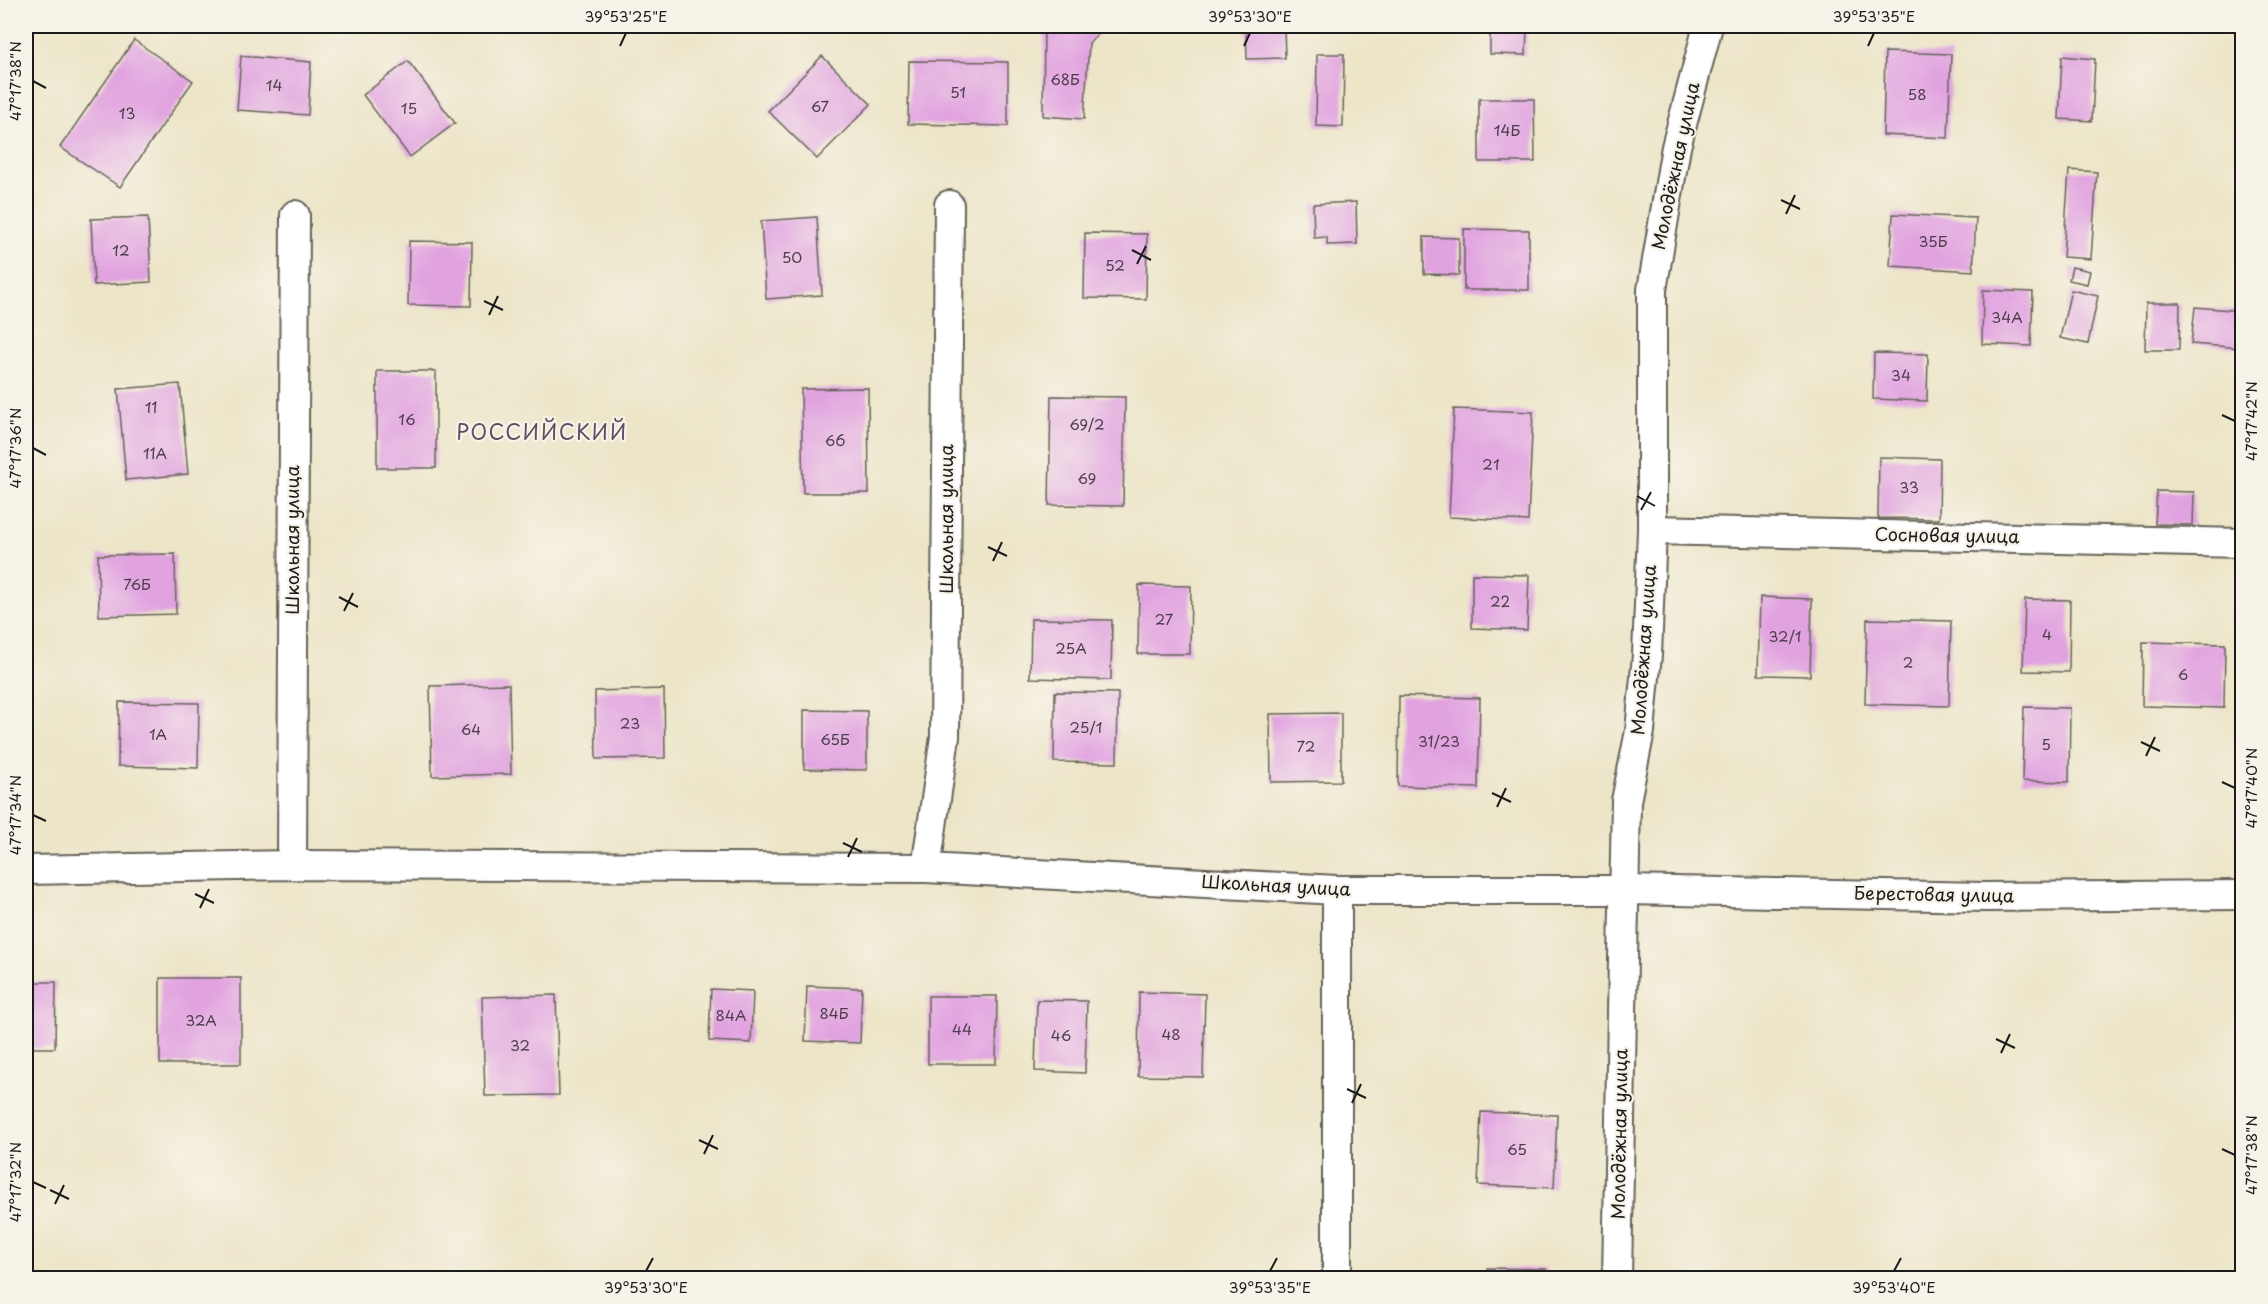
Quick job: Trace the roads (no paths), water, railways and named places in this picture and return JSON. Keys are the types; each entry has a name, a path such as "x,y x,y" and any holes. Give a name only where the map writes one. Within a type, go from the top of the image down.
{"street":[{"name":"Молодёжная улица","path":"1617,1278 1626,801 1641,731 1652,530 1652,290 1676,147 1708,26"},
{"name":"Школьная улица","path":"926,868 945,737 949,205"},
{"name":"Школьная улица","path":"291,865 295,215"},
{"name":"Сосновая улица","path":"1652,530 2242,543"},
{"name":"Школьная улица","path":"26,870 291,865 926,868 1337,890 1626,890"},
{"path":"1337,890 1337,1278"},
{"name":"Берестовая улица","path":"1626,890 1985,897 2242,895"}],"district":[{"name":"РОССИЙСКИЙ","path":"542,433"}]}
